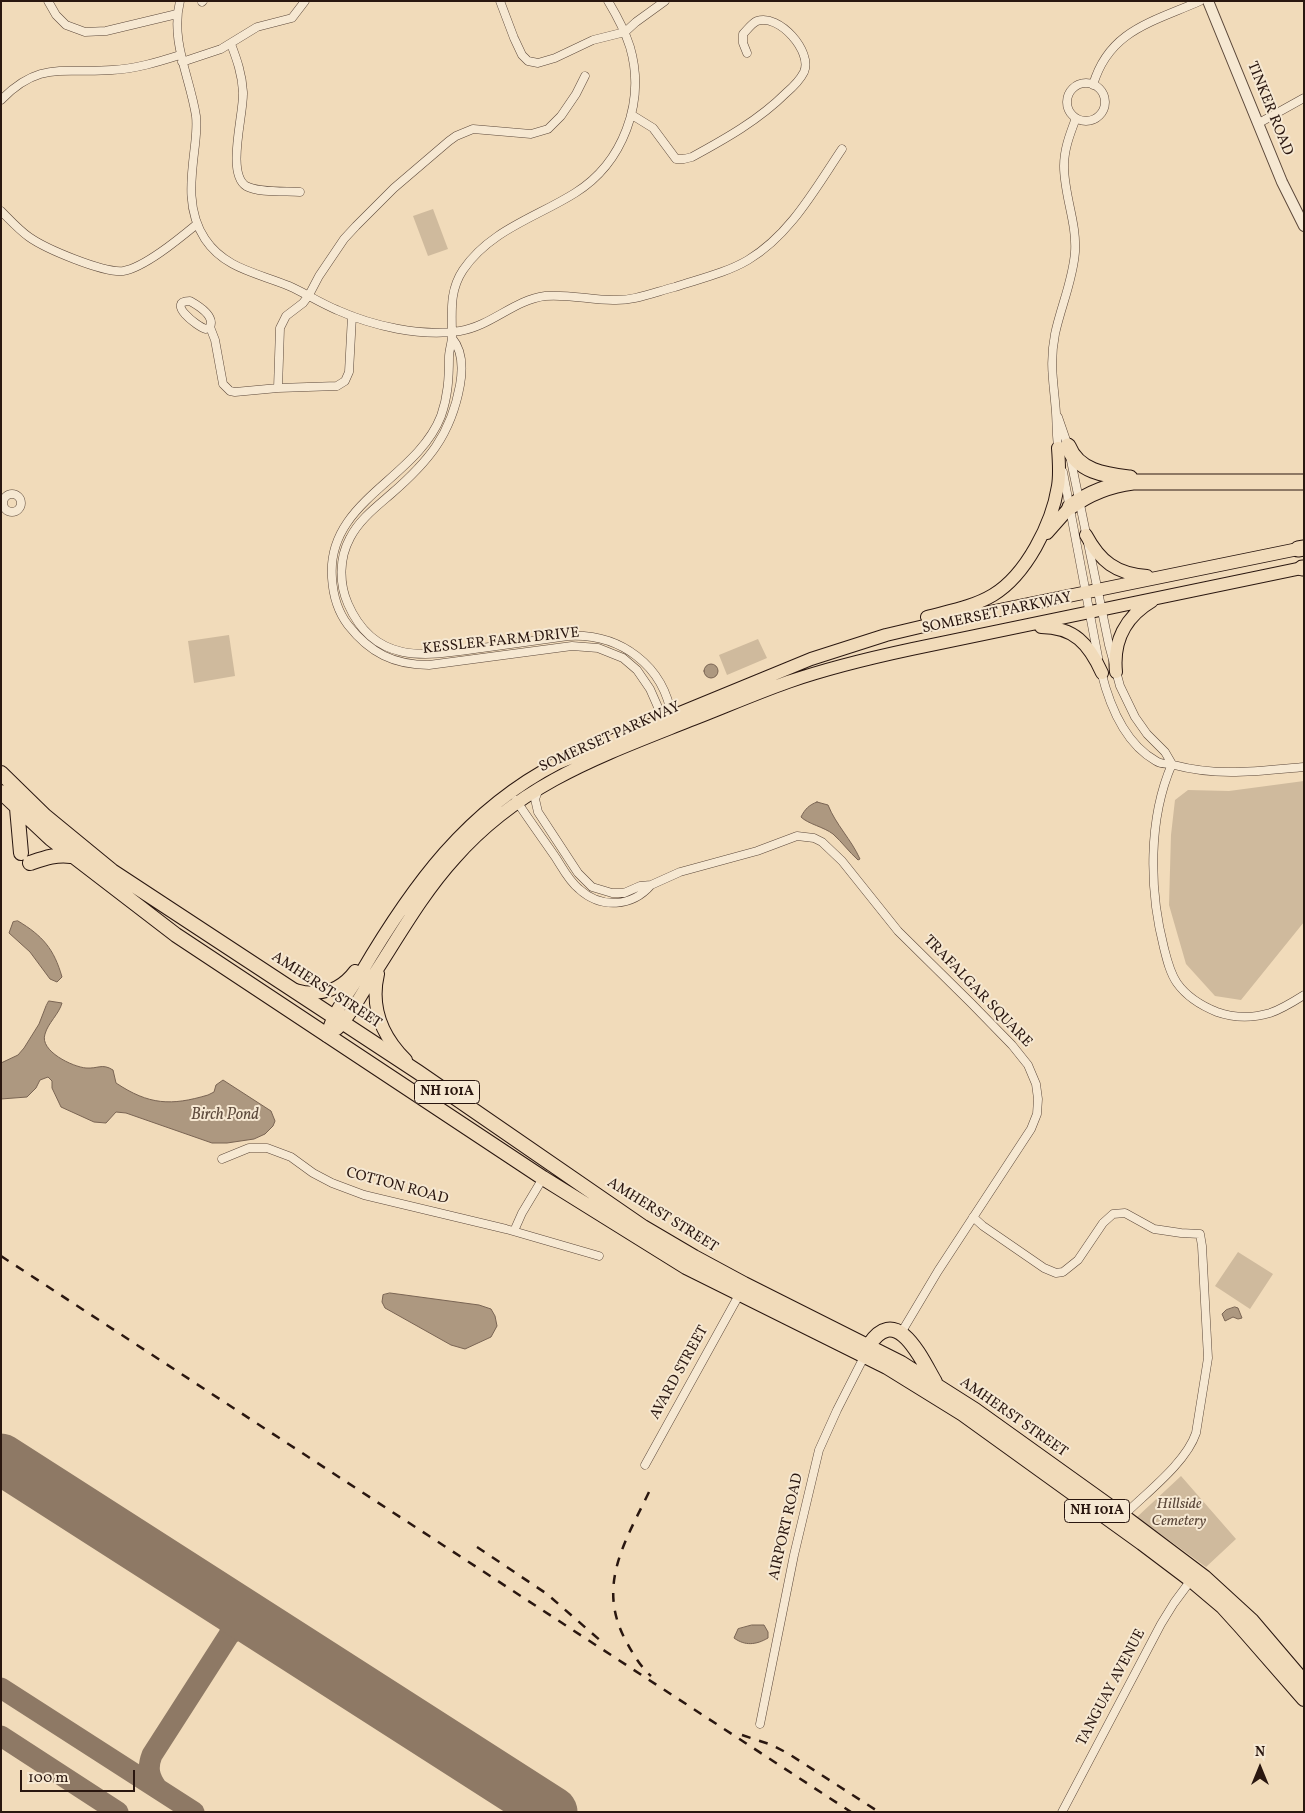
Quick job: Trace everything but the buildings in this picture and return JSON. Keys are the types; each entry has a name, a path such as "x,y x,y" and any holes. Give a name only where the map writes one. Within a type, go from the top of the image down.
{"highway":[{"path":"1063,447 1078,462 1094,471 1120,477 1169,481"},
{"path":"1075,504 1093,493 1112,485 1141,481 1304,482"},
{"name":"AMHERST STREET","path":"1,773 45,816 112,871 339,1019 643,1227 694,1257 867,1350 937,1384 1191,1566 1226,1596 1261,1631 1304,1682"},
{"name":"AMHERST STREET","path":"1,792 40,830 71,856 176,936 543,1178 666,1256 739,1295 867,1350 904,1377 962,1414 1142,1542 1191,1580 1223,1608 1242,1628 1304,1699"},
{"path":"17,808 21,853"},
{"path":"30,864 48,856 60,854 71,856"},
{"path":"867,1350 877,1335 883,1331 902,1332 910,1341 937,1384"}],"main road":[{"path":"1034,550 1047,522 1057,491 1063,447"},
{"path":"866,641 900,625 970,605 992,596 1015,577 1056,522 1075,504"},
{"path":"1086,535 1102,558 1119,571 1142,576 1169,575"},
{"name":"SOMERSET PARKWAY","path":"327,1036 330,1026 339,1019 384,959 428,892 449,864 534,776 558,762 668,721 811,659 866,641 927,625 1301,548"},
{"name":"SOMERSET PARKWAY","path":"339,1019 372,953 412,893 448,847 481,815 668,721 825,671 898,652 1303,568"},
{"path":"1116,672 1117,647 1125,626 1139,610 1162,597"},
{"path":"1014,628 1050,627 1063,629 1071,633 1089,649 1102,673"},
{"path":"294,990 319,993 338,987 372,953"},
{"path":"384,959 375,990 378,1016 384,1033 391,1043 418,1072"}],"street":[{"path":"48,1 56,15 66,25 85,32 106,31 177,14"},
{"path":"180,1 177,14 181,59 196,118 190,182 191,202 197,224 208,244 230,263 246,271 283,283 352,316 393,327 452,335 478,326 534,298 560,295 605,300 632,299 710,276 743,263 772,242 796,216 842,149"},
{"path":"1,100 25,80 42,73 60,70 113,70 212,53 257,28 292,18 305,1"},
{"path":"500,1 522,55 528,61 538,64 586,43 625,32 665,1"},
{"name":"KESSLER FARM DRIVE","path":"608,1 625,32 633,56 636,82 635,103 632,115 615,153 603,170 586,186 568,198 503,232 468,263 459,277 453,292 448,388 436,428 421,450 355,511 340,534 334,551 331,569 334,596 344,621 364,644 393,660 411,664 449,664 572,646 598,648 623,658 637,670 668,721"},
{"path":"1093,85 1106,54 1119,41 1136,30 1200,1"},
{"name":"TINKER ROAD","path":"1208,1 1282,182 1304,226"},
{"path":"632,115 653,128 676,158 692,157 761,116 793,86 804,72 806,62 804,54 788,32 774,22 765,20 756,22 743,34 743,43 747,53"},
{"path":"231,44 240,66 243,94 236,163 240,180 247,186 255,188 300,192"},
{"path":"278,388 281,324 286,316 303,303 344,239 356,226 394,188 456,136 473,129 531,134 548,129 561,116 576,94 584,76"},
{"path":"1085,84 1093,85 1099,88 1105,97 1104,111 1090,121 1076,118 1068,106 1069,94 1078,86 1085,84"},
{"path":"1259,123 1304,98"},
{"path":"1076,118 1064,156 1065,182 1075,246 1072,270 1057,325 1052,354 1052,383 1056,412 1096,611 1102,673 1115,713 1130,736 1154,760 1164,764 1216,773 1304,767"},
{"path":"1,211 24,233 47,247 114,271 124,271 141,264 178,240 197,224"},
{"path":"210,327 215,340 223,384 226,388 235,392 337,386 345,381 349,372 352,316"},
{"name":"KESSLER FARM DRIVE","path":"452,335 460,349 461,381 456,403 441,440 419,469 360,523 346,546 342,564 342,586 353,615 370,636 384,646 409,654 448,653 568,636 588,636 613,642 636,655 655,675 664,692 668,721"},
{"path":"1075,504 1086,535 1096,611 1125,698 1135,717 1165,752 1172,764"},
{"path":"1172,764 1164,783 1160,800 1154,866 1155,897 1160,932 1176,982 1200,1004 1223,1014 1236,1016 1248,1017 1269,1013 1304,996"},
{"name":"TRAFALGAR SQUARE","path":"542,786 535,796 538,812 578,873 588,884 612,893 624,893 640,886 651,885 680,872 757,851 797,836 814,838 822,842 836,854 898,931 1012,1045 1032,1071 1038,1099 1034,1122 1023,1144 938,1271 902,1332"},
{"name":"TRAFALGAR SQUARE","path":"514,797 570,879 584,893 604,902 626,902 643,895 651,885"},
{"name":"COTTON ROAD","path":"222,1159 249,1148 267,1148 291,1157 321,1177 353,1191 514,1231 600,1256"},
{"path":"514,1231 522,1213 543,1178"},
{"path":"973,1217 1044,1268 1056,1273 1068,1270 1078,1260 1104,1223 1113,1214 1125,1213 1162,1231 1200,1234 1209,1343 1207,1370 1196,1433 1192,1443 1179,1462 1123,1516"},
{"name":"AVARD STREET","path":"645,1465 739,1295"},
{"name":"AIRPORT ROAD","path":"760,1724 794,1555 819,1450 825,1434 867,1350"},
{"name":"TANGUAY AVENUE","path":"1062,1812 1161,1624 1191,1580"}],"green space":[{"path":"433,209 448,249 428,256 413,216"},
{"path":"229,635 235,676 194,683 188,641"},
{"path":"758,639 767,658 727,675 719,655"},
{"path":"1304,781 1304,922 1241,1000 1215,996 1186,964 1169,905 1171,835 1175,800 1188,790 1229,791"},
{"path":"1238,1252 1273,1274 1250,1309 1215,1286"},
{"name":"Hillside Cemetery","path":"1181,1476 1236,1539 1206,1567 1137,1517"}],"water":[{"path":"708,664 714,664 718,671 714,678 708,678 704,674 704,668"},
{"path":"817,802 828,805 860,859 858,860 833,834 801,817 812,804"},
{"path":"18,921 41,938 51,951 62,977 57,982 50,979 30,952 9,933 13,922"},
{"name":"Birch Pond","path":"49,1001 62,1003 45,1034 47,1046 58,1057 80,1067 109,1068 113,1070 116,1083 139,1096 160,1101 183,1101 208,1095 214,1092 216,1085 223,1080 271,1111 275,1121 273,1126 265,1134 254,1139 212,1143 126,1113 116,1112 106,1123 94,1122 61,1107 52,1088 52,1081 48,1077 40,1080 36,1088 27,1097 1,1099 1,1063 18,1055 24,1048 39,1024"},
{"path":"390,1293 479,1305 491,1309 497,1326 491,1337 465,1349 451,1345 385,1308 382,1302 383,1295"},
{"path":"1238,1308 1242,1318 1233,1317 1225,1321 1222,1314 1226,1310"},
{"path":"752,1625 764,1625 768,1632 768,1638 751,1644 734,1638 738,1629"}],"taxiway":[{"path":"218,1598 227,1611 230,1620 229,1635"},
{"path":"157,1788 150,1772 152,1755 229,1635 245,1626 272,1634"},
{"path":"1,1688 194,1812"},
{"path":"1,1736 118,1812"}],"runway":[{"path":"1,1459 552,1812"}],"railway":[{"path":"1,1256 851,1812"},
{"path":"649,1492 623,1547 617,1565 614,1583 614,1602 617,1621 626,1641 637,1660 651,1676"},
{"path":"477,1547 547,1594 602,1642"},
{"path":"742,1735 772,1745 789,1754 879,1812"}]}
